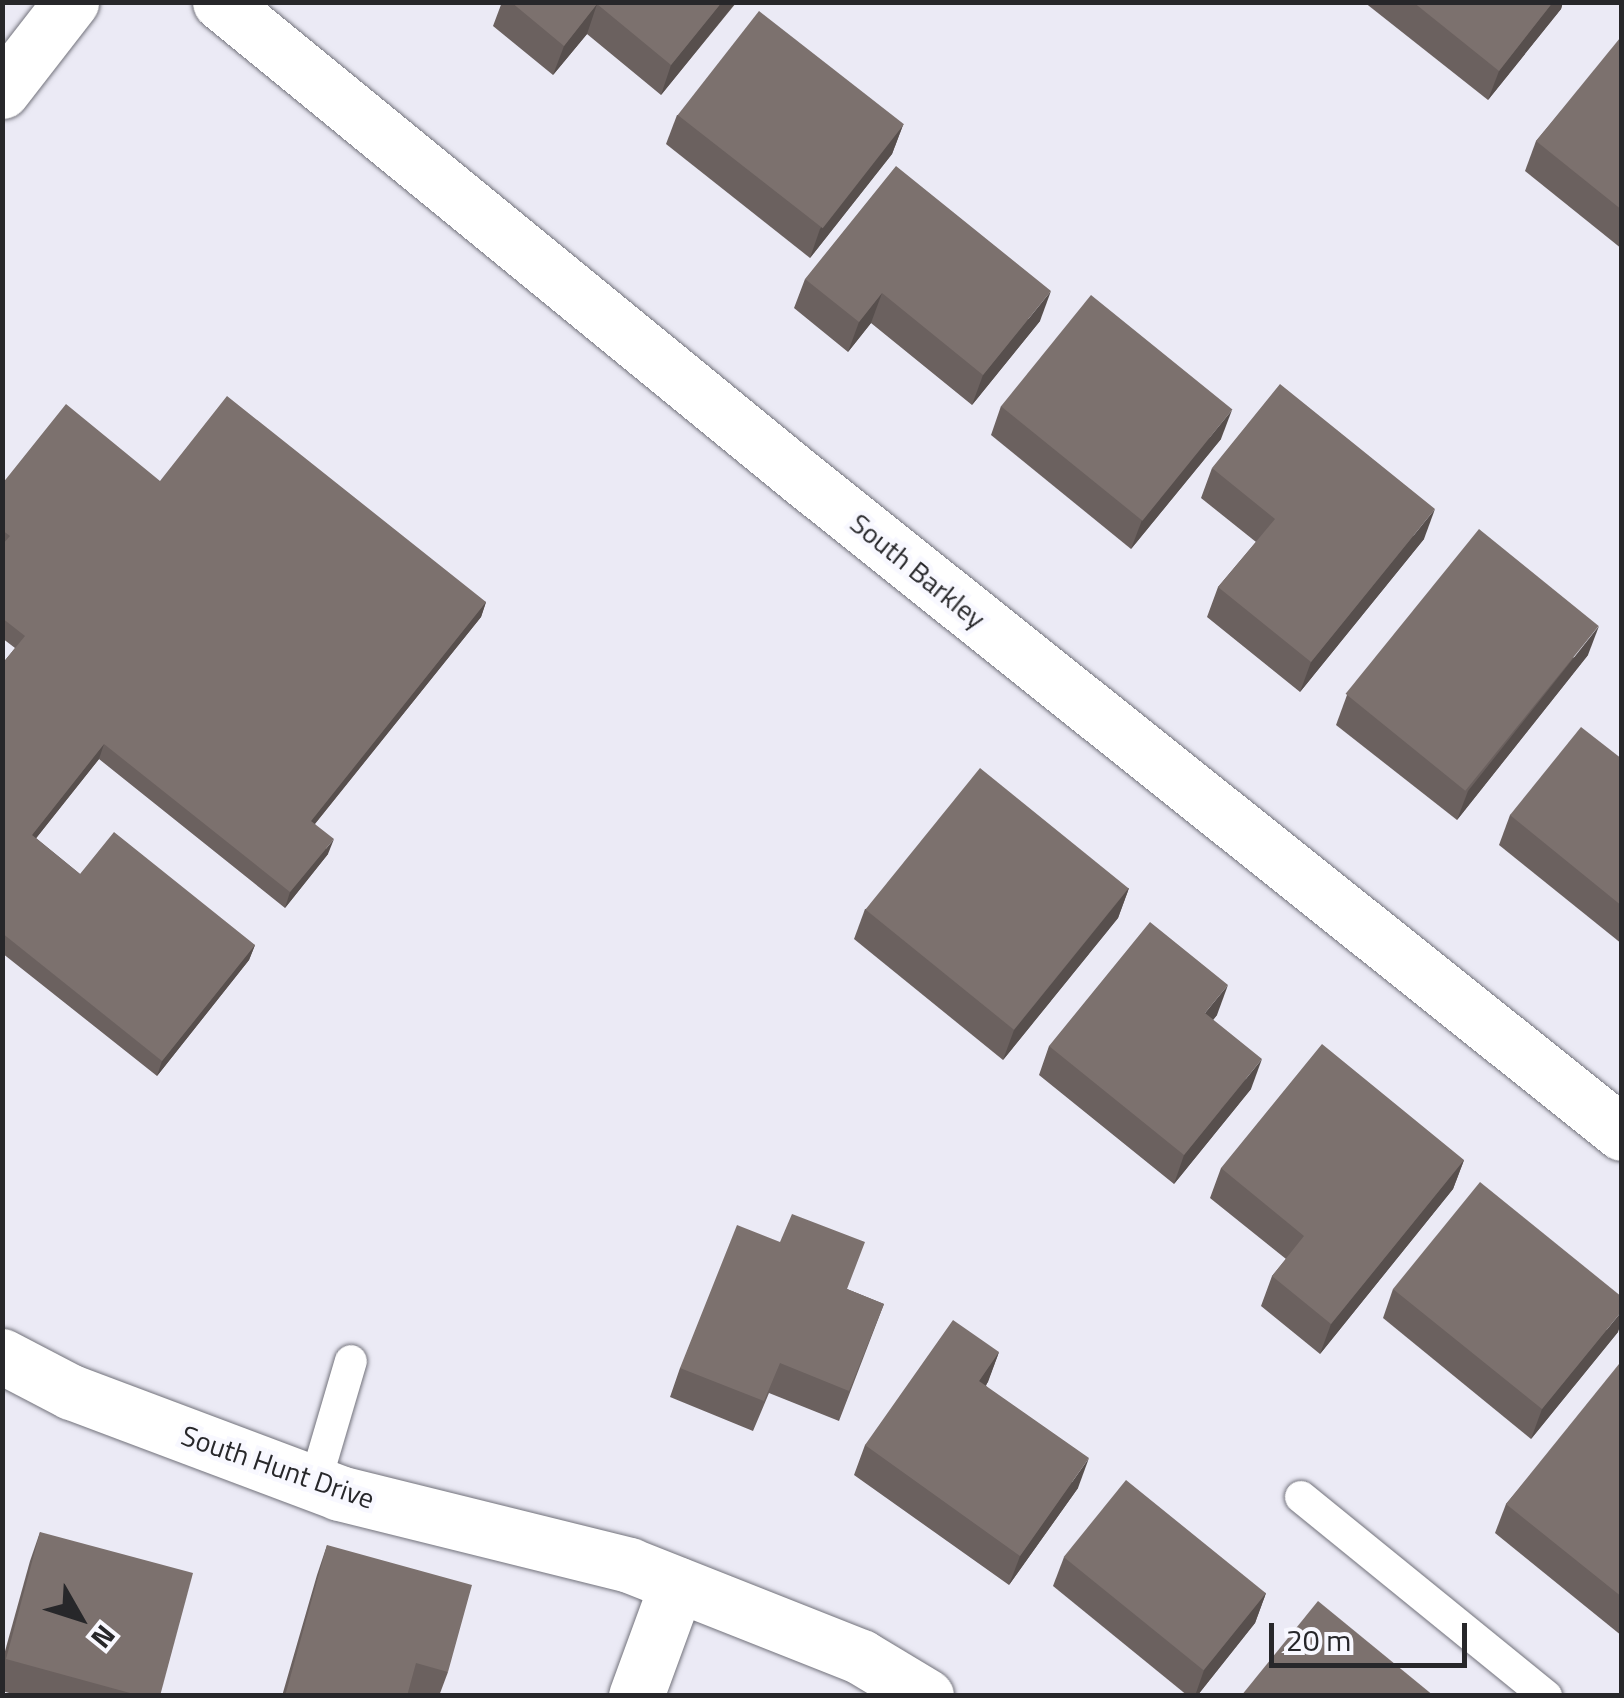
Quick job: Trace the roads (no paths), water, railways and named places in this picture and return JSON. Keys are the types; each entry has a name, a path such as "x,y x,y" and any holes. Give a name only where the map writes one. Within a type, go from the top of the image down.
{"street":[{"path":"2,91 71,2"},
{"name":"South Barkley","path":"220,2 803,479 1622,1133"},
{"name":"South Hunt Drive","path":"2,1356 71,1392 315,1484 629,1565 861,1657 926,1696"},
{"path":"636,1696 677,1584"}],"lane":[{"path":"315,1484 351,1361"},
{"path":"1301,1497 1546,1696"}]}
